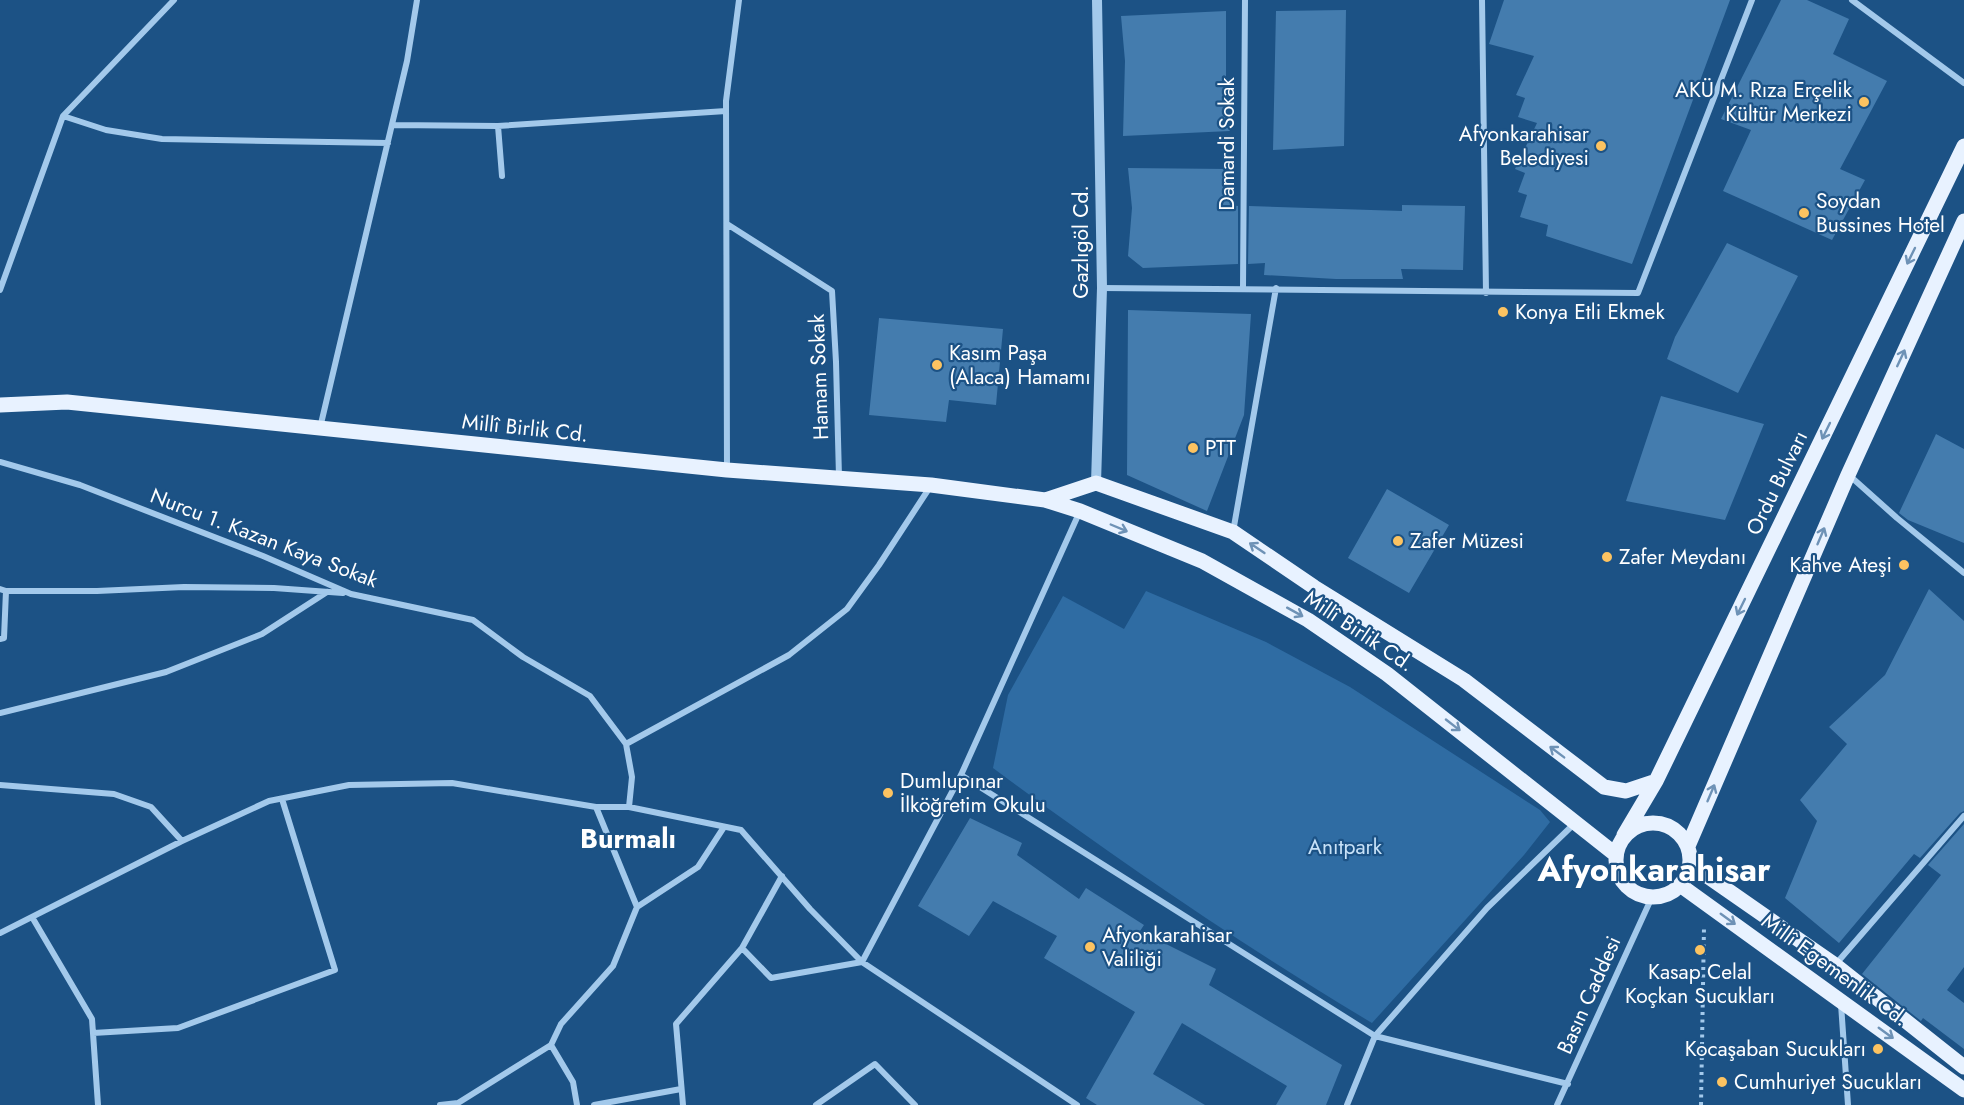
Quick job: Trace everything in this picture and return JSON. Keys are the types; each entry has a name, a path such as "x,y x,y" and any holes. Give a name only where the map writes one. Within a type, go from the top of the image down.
{"main road":[{"name":"Ordu Bulvarı","path":"1624,835 1656,781 1964,146"},
{"path":"1688,846 1848,475 1964,220"},
{"name":"Millî Birlik Cd.","path":"1,407 67,402 727,470 931,485 1045,500 1080,511 1202,561 1308,620 1388,674 1615,854"},
{"name":"Millî Birlik Cd.","path":"1045,500 1096,483 1233,532 1314,587 1464,680 1604,787 1626,791 1656,781"},
{"path":"1080,511 1096,483"},
{"path":"1647,822 1671,827 1681,835 1688,846 1690,864 1688,872 1680,885 1672,892 1652,897 1634,892 1620,879 1615,854 1624,835 1634,827 1647,822"},
{"name":"Millî Egemenlik Cd.","path":"1690,864 1835,965 1964,1067"},
{"name":"Millî Egemenlik Cd.","path":"1680,885 1964,1090"}],"street":[{"path":"0,290 63,116 174,0"},
{"path":"320,429 407,61 417,0"},
{"path":"727,470 726,111 739,0"},
{"name":"Gazlıgöl Cd.","path":"1096,483 1102,288 1097,0"},
{"name":"Damardi Sokak","path":"1243,288 1245,0"},
{"path":"1482,0 1486,293"},
{"path":"1102,288 1638,293 1752,0"},
{"path":"1852,0 1964,83"},
{"path":"392,126 498,126 726,111"},
{"path":"63,116 106,130 162,139 388,143"},
{"path":"498,126 502,176"},
{"name":"Hamam Sokak","path":"727,224 832,291 839,478"},
{"path":"1233,532 1276,288"},
{"name":"Nurcu 1. Kazan Kaya Sokak","path":"0,462 80,485 263,556 351,594 473,620 523,657 590,696 626,744 632,777 629,807"},
{"path":"1848,475 1896,518 1964,573"},
{"path":"626,744 789,655 846,609 879,565 931,485"},
{"path":"862,962 962,775 1080,511"},
{"path":"0,639 4,638 3,590 274,588 351,594"},
{"path":"0,713 166,672 262,634 327,592"},
{"path":"962,775 1375,1036 1568,1084"},
{"path":"0,933 182,841 268,801 349,785 452,783 596,807 629,807 741,830 810,909 862,962 1077,1105"},
{"path":"0,785 114,794 151,807 182,841"},
{"path":"93,1033 178,1028 335,970 282,799"},
{"path":"596,807 637,907"},
{"path":"1835,965 1964,816"},
{"path":"1347,1105 1375,1036 1487,908 1576,822"},
{"path":"440,1105 459,1104 551,1045 561,1024 613,966 637,907 699,867 724,827"},
{"path":"683,1105 676,1024 742,948 782,876"},
{"name":"Basın Caddesi","path":"1557,1105 1652,897"},
{"path":"32,917 92,1019 98,1105"},
{"path":"742,948 771,978 862,962"},
{"path":"1840,1001 1848,1105"},
{"path":"551,1045 573,1082 577,1105"},
{"path":"816,1105 875,1064 915,1105"},
{"path":"594,1105 681,1089"},
{"path":"1063,1105 1066,1097"}],"path":[{"path":"1701,1105 1704,902"}],"green space":[{"name":"Anıtpark","path":"1146,591 1266,642 1350,687 1540,810 1550,822 1524,855 1372,1023 1275,963 1180,900 993,768 1008,695 1063,596 1124,629"}],"building":[{"name":"Afyonkarahisar Belediyesi","path":"1504,0 1730,0 1632,264 1546,236 1548,225 1520,217 1527,195 1518,192 1525,173 1515,169 1537,123 1518,117 1525,98 1516,95 1534,56 1489,44"},
{"name":"AKÜ M. Rıza Erçelik Kültür Merkezi","path":"1781,0 1807,0 1849,19 1833,54 1887,81 1840,169 1865,180 1832,240 1723,191 1751,130 1721,119"},
{"path":"1346,10 1344,146 1273,150 1276,11"},
{"path":"1226,11 1226,93 1230,131 1123,136 1125,61 1121,16"},
{"path":"1128,168 1228,169 1230,205 1238,206 1238,264 1143,268 1128,256 1132,208"},
{"path":"1402,205 1465,206 1463,270 1401,269 1403,279 1336,279 1264,275 1265,263 1248,264 1249,206 1402,211"},
{"path":"1727,243 1798,276 1738,393 1667,359 1675,337"},
{"path":"1128,310 1251,314 1244,415 1207,511 1127,475"},
{"name":"Kasım Paşa (Alaca) Hamamı","path":"879,318 1003,329 996,405 949,400 946,422 869,415"},
{"path":"1661,396 1764,424 1725,520 1626,501"},
{"path":"1936,434 1964,449 1964,543 1908,520 1899,513"},
{"name":"Zafer Müzesi","path":"1387,489 1449,525 1409,593 1348,558"},
{"path":"1929,589 1964,621 1964,811 1920,858 1914,854 1839,943 1785,898 1817,821 1800,800 1847,744 1829,727 1885,675"},
{"path":"970,818 1022,843 1017,855 1079,899 1086,888 1144,925 1140,931 1216,969 1209,985 1342,1065 1326,1105 1276,1105 1287,1086 1182,1023 1153,1074 1205,1105 1097,1105 1086,1098 1135,1012 1044,958 1057,936 993,901 969,936 918,906"},
{"path":"1964,824 1964,967 1947,990 1964,1003 1964,1049 1923,1018 1921,1021 1862,974 1941,875 1928,865"}],"place":[{"name":"AKÜ M. Rıza Erçelik Kültür Merkezi","path":"1864,102"},
{"name":"Afyonkarahisar Belediyesi","path":"1601,146"},
{"name":"Soydan Bussines Hotel","path":"1804,213"},
{"name":"Konya Etli Ekmek","path":"1503,312"},
{"name":"Kasım Paşa (Alaca) Hamamı","path":"937,365"},
{"name":"PTT","path":"1193,448"},
{"name":"Zafer Müzesi","path":"1398,541"},
{"name":"Zafer Meydanı","path":"1607,557"},
{"name":"Kahve Ateşi","path":"1904,565"},
{"name":"Dumlupınar İlköğretim Okulu","path":"888,793"},
{"name":"Afyonkarahisar Valiliği","path":"1090,947"},
{"name":"Kasap Celal Koçkan Sucukları","path":"1700,950"},
{"name":"Kocaşaban Sucukları","path":"1878,1049"},
{"name":"Cumhuriyet Sucukları","path":"1722,1082"}],"district":[{"name":"Burmalı","path":"628,839"},
{"name":"Afyonkarahisar","path":"1654,869"}]}
